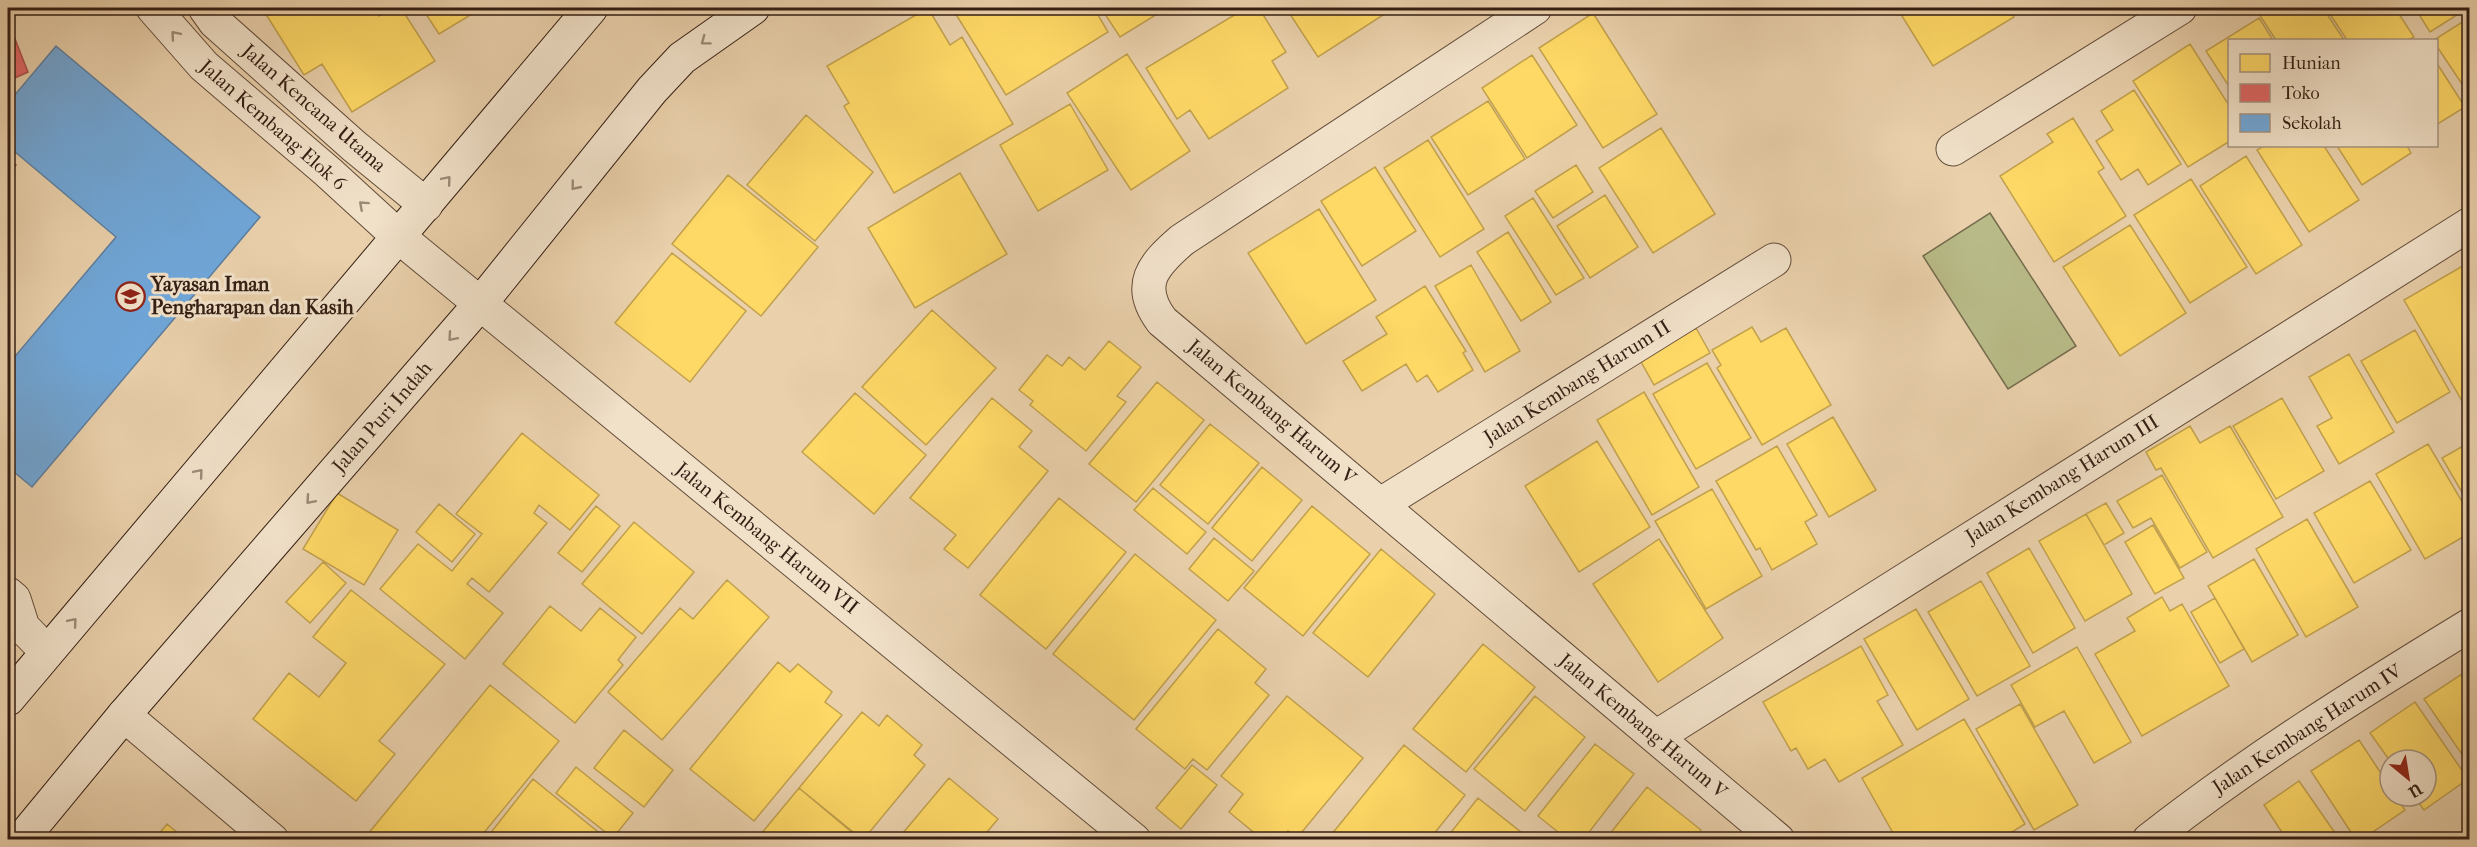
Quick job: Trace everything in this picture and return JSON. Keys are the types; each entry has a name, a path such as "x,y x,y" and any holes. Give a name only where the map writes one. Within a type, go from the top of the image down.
{"street":[{"name":"Jalan Kembang Elok 6","path":"153,8 204,66 328,172 399,237"},
{"name":"Jalan Kencana Utama","path":"205,8 215,22 354,146 426,205"},
{"path":"8,699 591,8"},
{"name":"Jalan Puri Indah","path":"21,840 124,715 480,304 652,90 682,58 753,8"},
{"name":"Jalan Kembang Harum V","path":"1535,8 1182,240 1153,270 1148,283 1149,297 1162,321 1778,840"},
{"path":"1953,149 2180,8"},
{"name":"Jalan Kembang Harum III","path":"1656,736 2469,224"},
{"name":"Jalan Kembang Harum VII","path":"399,237 1134,840"},
{"name":"Jalan Kembang Harum II","path":"1381,504 1774,260"},
{"path":"8,594 14,598 15,628 47,652"},
{"name":"Jalan Kembang Harum IV","path":"2149,840 2201,799 2337,707 2469,625"},
{"path":"124,715 272,840"}],"green space":[{"path":"1990,213 2076,346 2008,389 1923,256"}],"building: Hunian":[{"path":"262,8 374,8 379,16 394,8 401,8 435,61 352,112 322,64 304,75"},
{"path":"422,8 482,8 439,34"},
{"path":"928,8 950,45 962,37 1013,124 894,193 844,106 849,103 827,66"},
{"path":"952,8 1094,8 1108,32 1006,95"},
{"path":"1101,8 1167,8 1120,37"},
{"path":"1246,8 1259,8 1286,52 1272,61 1288,88 1209,139 1190,110 1177,119 1146,68"},
{"path":"1286,8 1394,8 1318,57"},
{"path":"1897,8 2008,8 2014,17 1933,66"},
{"path":"2262,8 2323,8 2343,39 2275,39 2257,11"},
{"path":"2326,8 2395,8 2414,37 2410,39 2346,39"},
{"path":"2415,8 2468,8 2430,32"},
{"path":"1593,13 1657,114 1603,148 1539,48"},
{"path":"2470,17 2470,96 2438,48 2438,39 2436,39"},
{"path":"2259,18 2272,39 2228,39 2228,85 2206,51"},
{"path":"2190,44 2228,104 2228,142 2188,167 2133,81"},
{"path":"1127,54 1190,151 1131,190 1067,93"},
{"path":"1532,55 1577,125 1527,158 1482,88"},
{"path":"2438,65 2465,107 2438,124"},
{"path":"2134,90 2181,164 2148,185 2138,169 2121,180 2096,141 2113,130 2101,111"},
{"path":"1488,101 1525,159 1468,195 1431,137"},
{"path":"1070,104 1108,170 1038,211 1000,145"},
{"path":"806,115 873,172 815,241 747,185"},
{"path":"2073,118 2104,168 2098,172 2126,216 2054,262 2000,176 2053,142 2047,134"},
{"path":"1661,128 1715,214 1653,253 1599,168"},
{"path":"1428,140 1484,229 1440,257 1384,168"},
{"path":"2262,147 2325,147 2359,200 2309,232 2257,150"},
{"path":"2338,147 2408,147 2411,153 2362,185"},
{"path":"2246,156 2302,245 2256,274 2200,186"},
{"path":"1576,165 1593,192 1553,218 1535,191"},
{"path":"1375,167 1416,231 1362,266 1321,201"},
{"path":"960,173 1007,254 915,308 868,228"},
{"path":"728,175 818,247 761,316 672,244"},
{"path":"2191,179 2247,267 2190,303 2134,215"},
{"path":"1605,195 1638,247 1590,278 1557,226"},
{"path":"1533,198 1584,278 1556,295 1505,216"},
{"path":"1319,209 1376,300 1306,344 1248,253"},
{"path":"2130,225 2186,313 2120,356 2063,267"},
{"path":"1508,232 1551,302 1521,321 1477,252"},
{"path":"672,253 746,311 690,382 615,323"},
{"path":"2466,264 2470,270 2470,396 2462,401 2404,300"},
{"path":"1471,265 1520,351 1485,372 1435,286"},
{"path":"1425,286 1466,351 1463,353 1473,370 1438,392 1427,375 1417,382 1406,364 1362,391 1343,361 1387,334 1376,317"},
{"path":"932,310 996,368 926,445 862,387"},
{"path":"1752,327 1761,342 1786,328 1831,405 1762,445 1717,368 1721,365 1712,350"},
{"path":"1696,328 1710,353 1654,385 1640,360"},
{"path":"2415,330 2450,392 2397,423 2361,361"},
{"path":"1109,341 1141,367 1117,396 1126,402 1086,451 1030,405 1033,401 1019,390 1047,355 1062,366 1069,357 1085,370"},
{"path":"2349,354 2394,432 2339,464 2317,426 2332,418 2309,377"},
{"path":"1707,363 1751,438 1696,469 1653,394"},
{"path":"1157,382 1204,420 1136,502 1089,464"},
{"path":"1644,392 1699,487 1652,515 1597,420"},
{"path":"855,393 926,455 874,514 802,452"},
{"path":"992,398 1032,431 1019,447 1048,471 968,568 944,549 956,535 910,498"},
{"path":"2282,398 2324,471 2276,499 2233,426"},
{"path":"1833,417 1876,490 1829,517 1787,444"},
{"path":"1210,424 1259,463 1208,524 1160,485"},
{"path":"2190,426 2200,443 2230,426 2283,517 2213,558 2161,468 2156,470 2146,452"},
{"path":"522,433 599,495 570,530 539,505 534,513 547,523 489,592 472,578 467,584 503,613 465,659 380,589 418,544 452,571 482,534 456,514"},
{"path":"1597,441 1650,527 1579,572 1525,486"},
{"path":"2470,442 2470,506 2442,458"},
{"path":"2428,444 2470,515 2470,533 2425,559 2376,474"},
{"path":"1777,446 1817,515 1805,522 1817,544 1772,570 1760,548 1756,550 1716,481"},
{"path":"1262,467 1302,500 1252,561 1212,528"},
{"path":"2162,475 2207,552 2180,568 2151,518 2133,528 2117,501"},
{"path":"2370,481 2411,550 2354,583 2314,513"},
{"path":"1153,488 1206,532 1187,554 1134,510"},
{"path":"1712,489 1762,576 1706,609 1655,521"},
{"path":"337,493 398,530 364,585 303,549"},
{"path":"1059,498 1126,552 1046,649 980,595"},
{"path":"2106,503 2124,533 2104,545 2086,514"},
{"path":"439,504 475,534 452,562 416,532"},
{"path":"596,506 620,526 582,572 558,553"},
{"path":"1312,506 1370,554 1303,636 1244,588"},
{"path":"2086,514 2132,594 2085,621 2039,541"},
{"path":"2307,519 2358,607 2306,637 2256,549"},
{"path":"634,522 694,572 642,634 582,584"},
{"path":"2153,525 2184,578 2155,594 2125,542"},
{"path":"1214,538 1254,571 1228,601 1189,569"},
{"path":"1659,539 1723,638 1658,682 1593,584"},
{"path":"2029,548 2075,628 2033,653 1987,573"},
{"path":"1381,549 1435,594 1368,677 1313,633"},
{"path":"1135,554 1216,620 1134,720 1053,654"},
{"path":"2254,559 2298,635 2252,662 2208,586"},
{"path":"323,562 346,583 310,623 286,602"},
{"path":"727,580 769,617 662,740 608,692 680,608 693,619"},
{"path":"1981,581 2030,666 1977,696 1928,612"},
{"path":"351,590 445,664 379,741 395,754 356,801 253,719 289,673 319,697 346,663 313,637"},
{"path":"2162,597 2170,611 2182,604 2229,686 2142,736 2095,654 2135,631 2127,618"},
{"path":"2215,598 2244,649 2220,663 2191,612"},
{"path":"550,606 581,631 600,608 636,637 618,660 623,665 575,723 503,664"},
{"path":"1916,609 1969,699 1917,730 1864,639"},
{"path":"1218,629 1266,669 1255,683 1269,695 1207,770 1193,759 1185,769 1136,729"},
{"path":"1483,644 1535,687 1466,772 1413,729"},
{"path":"1861,646 1888,695 1877,701 1903,745 1839,782 1825,759 1808,769 1796,748 1791,751 1763,702"},
{"path":"2077,647 2131,742 2094,763 2064,711 2035,727 2011,685"},
{"path":"778,662 790,672 798,664 832,692 825,702 842,715 754,821 690,769"},
{"path":"2462,674 2470,685 2470,766 2424,699"},
{"path":"490,685 559,741 478,840 363,840"},
{"path":"1287,696 1363,758 1297,838 1288,831 1281,840 1263,840 1229,812 1243,794 1221,776"},
{"path":"1535,696 1585,737 1525,811 1474,769"},
{"path":"2415,702 2468,779 2438,800 2438,748 2381,748 2370,733"},
{"path":"2020,704 2078,805 2034,830 1976,729"},
{"path":"862,712 879,726 887,715 922,745 914,755 925,765 863,840 799,788"},
{"path":"1964,719 2025,824 1999,840 1897,840 1862,778"},
{"path":"624,730 673,770 644,807 594,768"},
{"path":"2359,740 2378,769 2378,808 2404,808 2405,810 2361,840 2356,840 2311,771"},
{"path":"1595,744 1634,774 1583,840 1568,840 1538,816"},
{"path":"1404,745 1465,795 1429,840 1327,840"},
{"path":"1192,765 1217,785 1181,829 1156,808"},
{"path":"576,767 633,813 613,838 556,793"},
{"path":"949,778 998,819 987,832 996,840 897,840"},
{"path":"533,779 608,840 485,840"},
{"path":"2299,781 2340,840 2287,840 2264,805"},
{"path":"1647,787 1701,830 1693,840 1605,840"},
{"path":"799,788 861,840 756,840"},
{"path":"1478,798 1531,840 1445,840"},
{"path":"167,824 186,840 154,840"},
{"path":"1024,832 1033,840 1018,840"}],"building: Toko":[{"path":"8,21 28,72 8,81"},
{"path":"8,159 16,165 8,176"}],"building: Sekolah":[{"name":"Yayasan Iman Pengharapan dan Kasih","path":"56,46 260,217 32,487 8,467 8,356 12,360 116,237 8,146 8,103"}],"place":[{"name":"Yayasan Iman Pengharapan dan Kasih","path":"130,296"}]}
